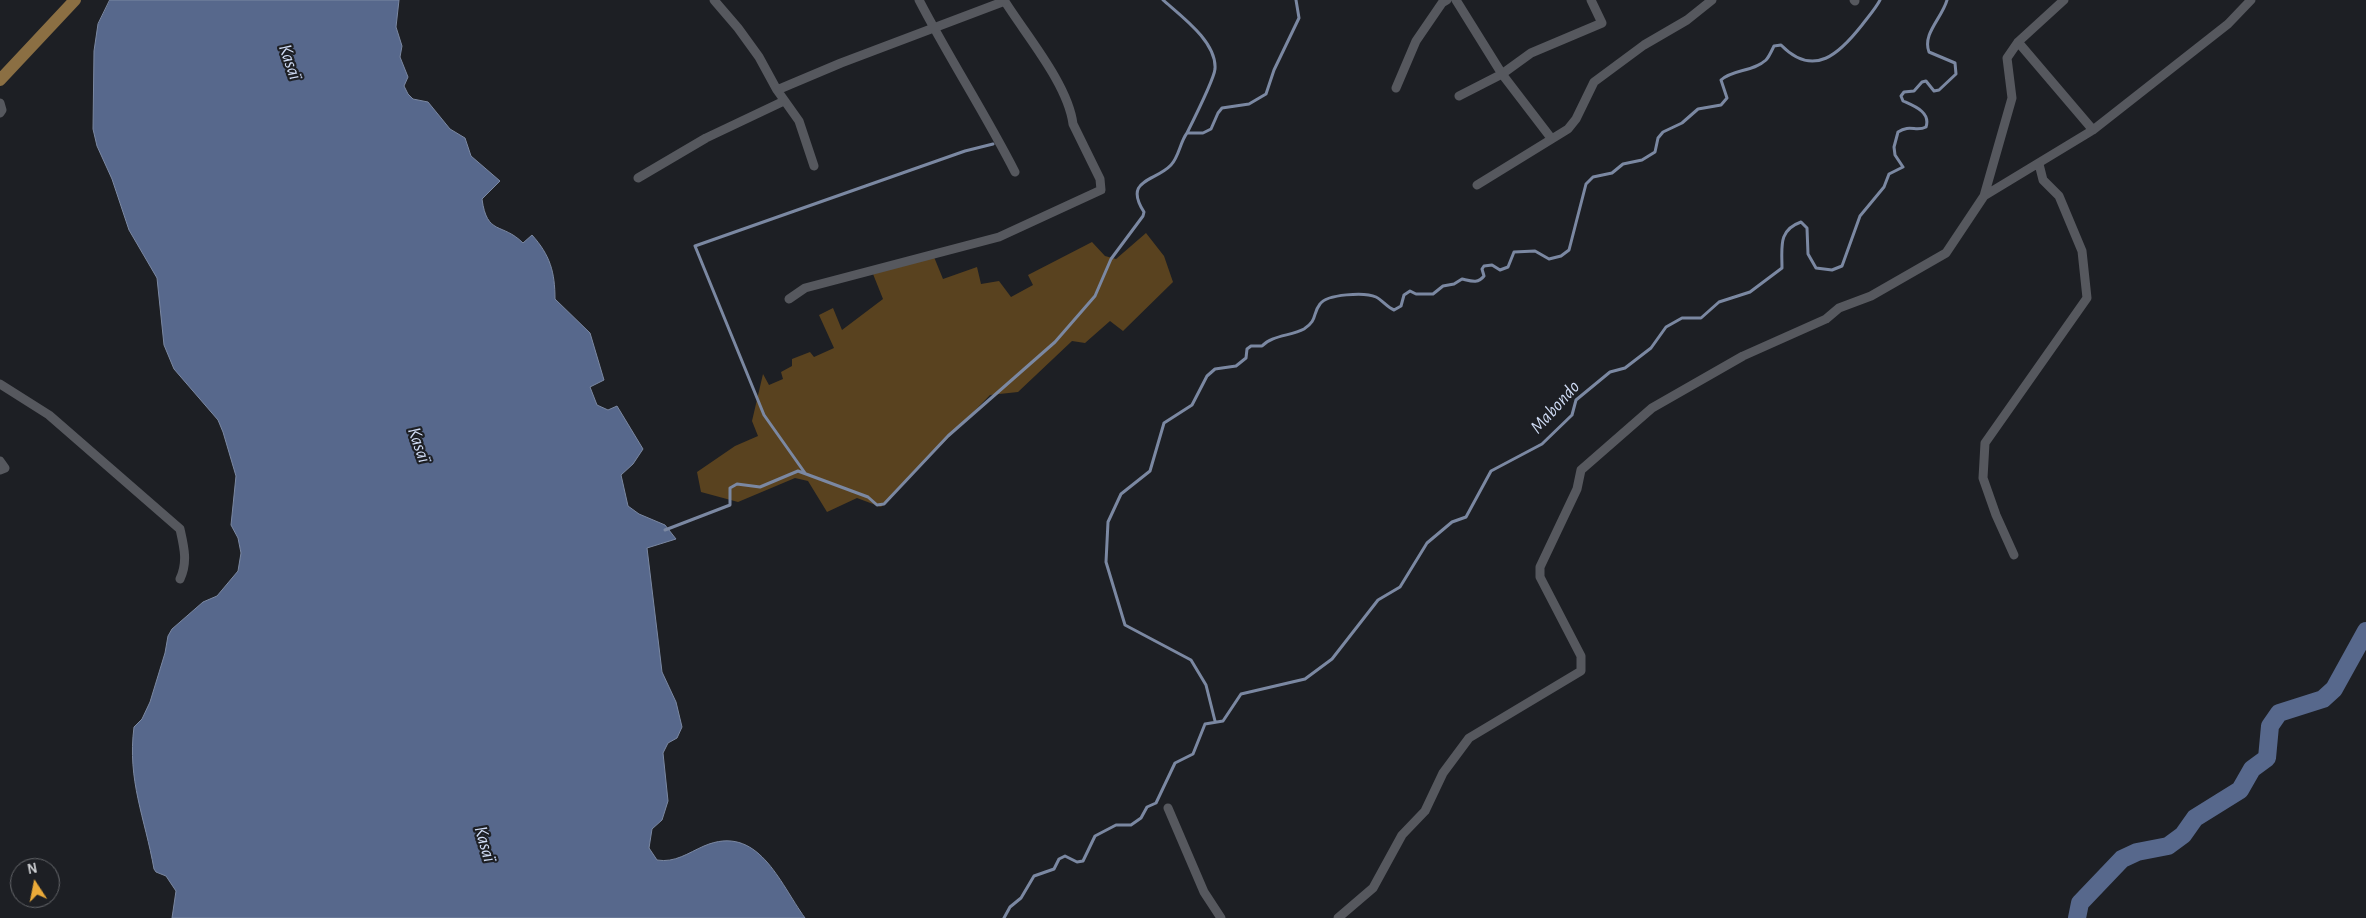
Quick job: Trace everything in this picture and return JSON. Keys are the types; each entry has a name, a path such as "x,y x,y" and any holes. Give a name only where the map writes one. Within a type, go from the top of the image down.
{"main road":[{"path":"0,80 75,0"}],"street":[{"path":"714,0 759,57 777,90 799,121 814,166"},
{"path":"918,0 995,133 1015,172"},
{"path":"1396,88 1416,41 1446,0"},
{"path":"1456,0 1502,74 1550,138"},
{"path":"1458,96 1502,74 1531,53 1602,24 1590,0"},
{"path":"1477,185 1494,177 1550,138 1568,129 1576,119 1594,82 1644,45 1687,20 1712,0"},
{"path":"1338,918 1374,888 1402,835 1425,811 1443,773 1469,738 1581,671 1581,656 1540,577 1540,567 1577,489 1581,470 1652,408 1744,356 1826,319 1839,308 1871,296 1946,253 1984,196 2012,98 2007,58 2018,42 2064,0"},
{"path":"1984,196 2093,130 2228,24 2250,0"},
{"path":"777,90 841,63 934,30 1004,1 1048,65 1072,114 1073,124 1100,180 1101,190 999,237 805,288 789,299"},
{"path":"2018,42 2093,130"},
{"path":"638,178 706,138 784,101"},
{"path":"0,103 2,110 0,113"},
{"path":"2014,555 1996,516 1983,478 1985,443 2087,298 2082,252 2059,196 2043,180 2039,164"},
{"path":"0,384 49,415 180,529 185,552 185,569 180,579"},
{"path":"0,461 5,468 0,470"},
{"path":"1168,808 1204,892 1221,918"}],"shaded area":[{"path":"1146,233 1164,256 1173,282 1123,331 1110,321 1085,343 1072,341 1018,392 990,395 881,507 857,498 827,512 808,481 795,478 738,502 701,492 697,472 735,446 758,436 752,421 763,374 769,385 783,379 781,372 792,366 792,359 810,352 814,357 834,348 819,315 833,308 842,330 883,299 873,274 934,257 943,279 977,267 981,284 999,281 1011,297 1033,285 1028,275 1092,242 1105,256 1116,259"}],"water":[{"name":"Kasaï","path":"110,0 399,0 396,27 402,46 400,57 408,77 404,86 408,94 413,99 428,102 450,129 465,138 471,156 500,181 482,199 484,211 492,224 508,232 523,243 532,235 543,250 550,264 554,280 555,299 590,333 604,380 590,387 597,405 608,410 617,406 643,449 633,464 621,475 628,506 639,514 665,525 676,539 647,548 662,672 676,702 682,727 677,738 668,743 663,753 668,801 662,820 652,829 649,848 657,860 664,861 676,859 704,846 723,841 739,842 753,849 765,860 776,873 805,918 172,918 176,891 166,876 156,872 154,869 138,799 132,746 134,727 142,719 150,702 165,653 168,636 172,629 203,602 217,596 238,571 241,553 238,538 231,525 236,476 218,420 174,369 164,345 157,278 129,230 112,179 97,146 93,129 94,51 98,24"}],"waterway":[{"path":"1163,0 1196,30 1210,49 1214,59 1214,74 1187,133"},
{"path":"665,530 730,505 730,488 737,484 760,487 798,471 868,497 877,505 884,504 948,436 1055,342 1095,296 1111,259 1143,216 1144,212 1138,201 1137,193 1139,187 1171,165 1187,133 1203,133 1211,129 1222,108 1249,104 1266,94 1274,70 1299,18 1296,0"},
{"path":"1215,721 1206,685 1191,660 1125,625 1106,562 1108,522 1121,494 1150,471 1164,423 1192,405 1207,376 1215,369 1236,366 1246,358 1247,349 1251,346 1262,346 1266,342 1304,329 1313,320 1320,304 1330,298 1346,295 1371,295 1394,310 1401,306 1404,295 1410,291 1416,294 1433,294 1443,286 1454,284 1462,279 1479,280 1484,276 1482,269 1484,266 1492,265 1500,270 1508,267 1514,252 1535,251 1549,259 1561,256 1569,250 1586,184 1593,177 1612,173 1623,164 1642,160 1655,152 1658,138 1663,132 1682,123 1698,109 1721,105 1727,98 1721,80 1726,76 1761,64 1767,59 1774,46 1781,45 1793,55 1804,60 1815,61 1835,53 1854,35 1880,0"},
{"name":"Mabondo","path":"1004,918 1010,907 1021,898 1034,876 1054,869 1059,859 1065,856 1077,862 1083,861 1095,836 1116,825 1131,825 1141,818 1147,807 1156,803 1175,763 1193,754 1205,724 1223,721 1241,694 1305,679 1332,659 1378,600 1400,587 1427,543 1452,522 1466,517 1491,471 1542,444 1572,415 1576,400 1610,372 1625,368 1651,348 1666,327 1682,318 1701,318 1719,302 1750,292 1782,268 1783,240 1788,230 1794,225 1801,222 1807,228 1808,254 1816,268 1832,270 1842,266 1860,216 1884,187 1889,174 1903,167 1895,155 1894,147 1898,132 1909,128 1919,129 1926,127 1927,122 1924,114 1916,107 1903,101 1901,96 1904,92 1914,91 1922,82 1926,81 1934,91 1939,90 1956,74 1955,63 1929,52 1928,45 1930,32 1945,7 1947,0"},
{"path":"805,473 764,415 695,246 965,151 993,144"},
{"path":"2077,918 2080,903 2122,859 2137,852 2168,846 2183,835 2195,818 2240,790 2252,769 2267,758 2270,726 2279,713 2323,699 2334,689 2366,631"}]}
